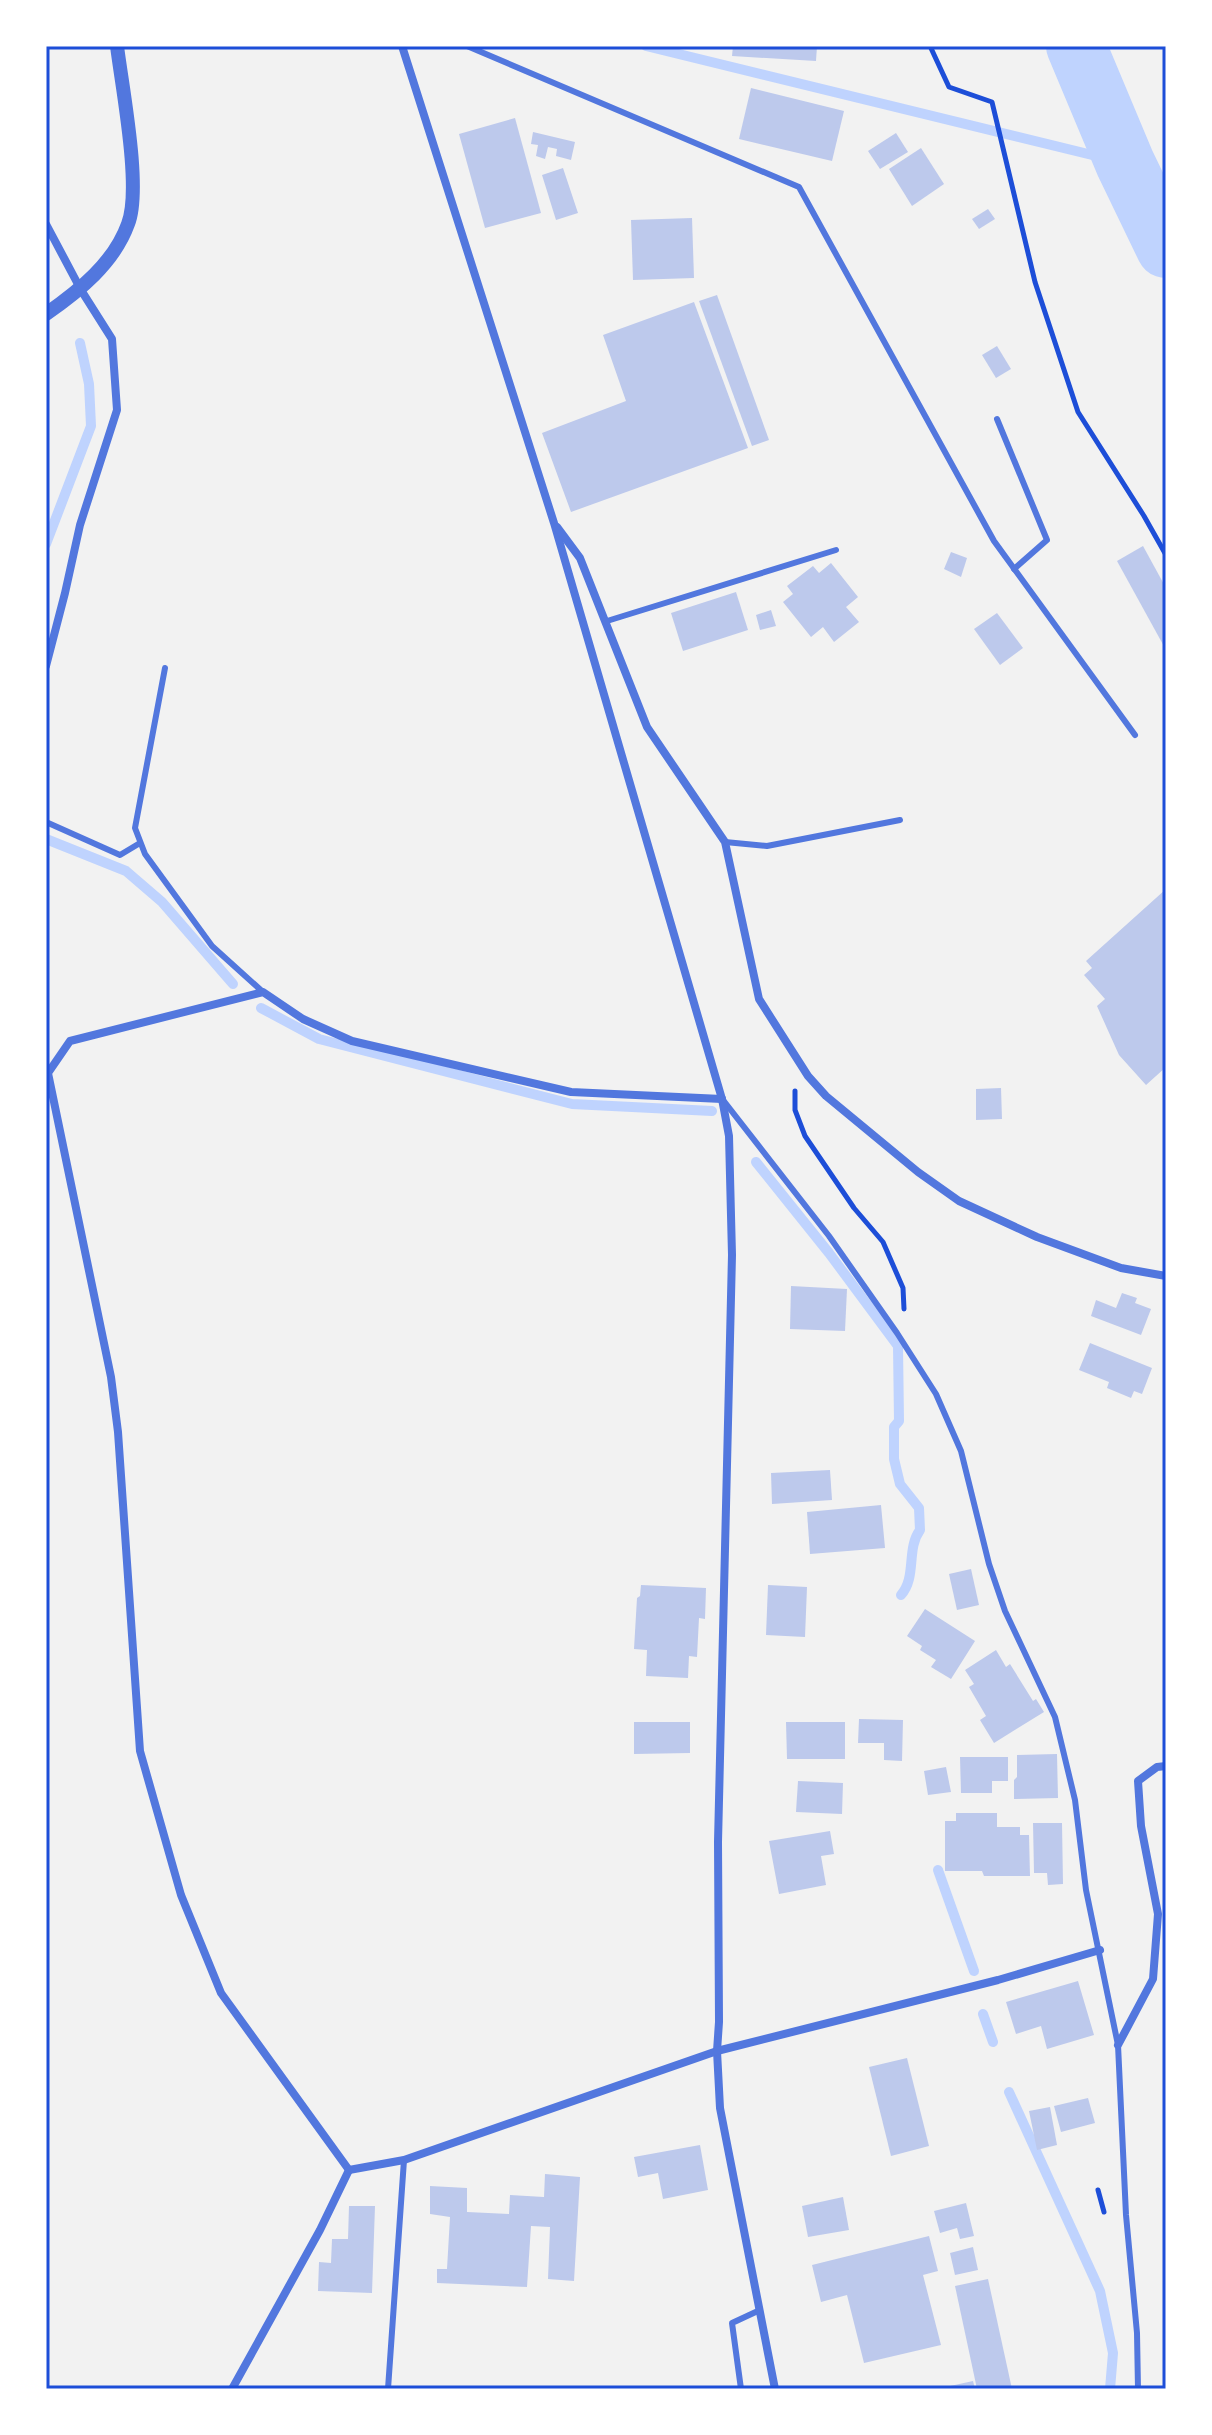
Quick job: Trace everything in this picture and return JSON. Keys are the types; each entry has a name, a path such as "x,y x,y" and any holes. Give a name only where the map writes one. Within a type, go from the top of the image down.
{"street":[{"path":"46,314 81,290 115,250 129,222 133,181 117,46"},
{"path":"402,46 554,523 722,1099 729,1136 732,1255 718,1842 717,2051 720,2108 775,2389"},
{"path":"46,224 81,290 112,339 117,410 80,525 46,666"},
{"path":"554,523 580,558 647,727 725,842 759,999 791,1052 826,1096 918,1172 959,1201 1037,1237 1107,1263 1166,1276"},
{"path":"349,2170 221,1993 181,1895 140,1751 118,1432 111,1377 47,1074 70,1041 263,992 303,1019 352,1041 571,1092 722,1099"},
{"path":"1118,2045 1153,1979 1158,1914 1141,1826 1138,1781 1157,1767 1166,1766"},
{"path":"349,2170 404,2160 717,2051 998,1980 1100,1950"},
{"path":"232,2389 320,2230 349,2170"}],"lane":[{"path":"467,46 799,187 994,541 1135,735"},
{"path":"997,419 1047,540 1014,569"},
{"path":"607,621 836,550"},
{"path":"165,668 135,828 145,854 212,946 263,992"},
{"path":"725,842 767,846 900,820"},
{"path":"46,822 120,855 140,843"},
{"path":"722,1099 829,1236 936,1394 961,1451 989,1564 1005,1611 1055,1717 1075,1800 1086,1890 1118,2045 1138,2389"},
{"path":"388,2389 404,2160"},
{"path":"741,2389 732,2323 760,2310"}],"path":[{"path":"930,46 949,87 992,102 1035,282 1078,412 1166,555"},
{"path":"795,1088 795,1110 805,1136 854,1208 883,1242 903,1288 904,1309 897,1333"}],"building":[{"path":"733,46 817,46 816,61 732,56"},
{"path":"751,88 844,111 832,161 739,139"},
{"path":"515,118 541,213 485,228 459,134"},
{"path":"533,132 575,142 571,160 556,156 557,149 548,147 545,159 536,156 538,145 531,144"},
{"path":"896,133 908,152 880,169 868,151"},
{"path":"921,148 944,184 912,206 889,169"},
{"path":"563,168 578,213 556,220 542,175"},
{"path":"988,209 995,219 979,229 972,219"},
{"path":"692,218 694,278 633,280 631,220"},
{"path":"717,295 769,440 752,446 699,301"},
{"path":"694,302 748,448 571,512 542,433 626,401 603,335"},
{"path":"997,346 1011,369 996,378 982,355"},
{"path":"1143,546 1166,588 1166,650 1117,561"},
{"path":"951,552 967,558 961,577 944,569"},
{"path":"831,563 858,597 846,607 859,622 834,642 823,627 811,637 783,602 793,594 787,586 813,566 819,573"},
{"path":"736,592 748,630 683,651 671,613"},
{"path":"771,610 776,626 760,630 756,615"},
{"path":"997,613 1023,648 1000,665 974,629"},
{"path":"1166,889 1166,1067 1146,1085 1119,1055 1097,1006 1105,999 1084,975 1092,968 1086,961"},
{"path":"1001,1088 1002,1119 976,1120 976,1089"},
{"path":"791,1286 847,1289 845,1331 790,1329"},
{"path":"1122,1293 1137,1298 1135,1303 1151,1309 1141,1335 1091,1316 1096,1300 1116,1308"},
{"path":"1090,1343 1152,1368 1142,1394 1134,1391 1131,1398 1107,1388 1109,1382 1079,1370"},
{"path":"830,1470 832,1500 772,1504 771,1473"},
{"path":"881,1505 885,1548 810,1554 807,1512"},
{"path":"971,1569 979,1605 957,1610 949,1574"},
{"path":"641,1585 706,1588 705,1619 699,1618 697,1657 689,1656 688,1678 646,1676 647,1650 634,1649 637,1598"},
{"path":"768,1585 807,1587 805,1637 766,1635"},
{"path":"925,1609 975,1641 951,1679 931,1667 936,1660 920,1650 922,1646 907,1636"},
{"path":"996,1650 1006,1667 1010,1664 1033,1701 1036,1699 1044,1712 994,1743 980,1720 986,1716 969,1687 974,1684 965,1670"},
{"path":"859,1719 903,1720 902,1761 884,1760 884,1743 858,1743"},
{"path":"634,1722 690,1722 690,1753 634,1754"},
{"path":"786,1722 845,1722 845,1759 787,1759"},
{"path":"1057,1754 1058,1798 1014,1799 1017,1755"},
{"path":"960,1757 1008,1757 1008,1781 992,1781 992,1793 961,1793"},
{"path":"946,1767 951,1792 928,1795 924,1771"},
{"path":"798,1781 843,1783 842,1814 796,1812"},
{"path":"956,1813 997,1813 997,1827 1020,1827 1020,1835 1029,1835 1030,1876 984,1876 982,1871 945,1871 945,1821 956,1821"},
{"path":"1033,1823 1062,1823 1063,1884 1048,1885 1047,1873 1034,1873"},
{"path":"830,1831 834,1854 821,1856 826,1885 779,1894 769,1841"},
{"path":"1078,1981 1094,2035 1047,2049 1041,2026 1016,2034 1006,2002"},
{"path":"907,2058 929,2146 891,2156 869,2067"},
{"path":"1088,2098 1095,2123 1061,2132 1054,2106"},
{"path":"1050,2107 1057,2145 1037,2150 1029,2111"},
{"path":"700,2145 708,2190 663,2199 658,2173 638,2177 634,2157"},
{"path":"545,2174 580,2177 574,2281 548,2279 550,2227 531,2226 527,2287 437,2283 437,2269 447,2269 450,2217 430,2214 430,2186 467,2188 467,2212 509,2214 510,2195 544,2197"},
{"path":"843,2197 849,2230 808,2237 802,2206"},
{"path":"966,2203 974,2236 960,2239 957,2228 940,2233 934,2211"},
{"path":"349,2206 375,2206 372,2293 318,2291 319,2262 331,2263 332,2239 348,2239"},
{"path":"929,2236 938,2271 923,2275 941,2345 864,2363 847,2295 821,2302 812,2265"},
{"path":"973,2247 978,2270 955,2275 950,2253"},
{"path":"988,2279 1012,2389 977,2389 955,2286"},
{"path":"973,2381 975,2389 941,2388"}],"waterway":[{"path":"646,46 1125,163"},
{"path":"1076,46 1125,163 1166,248"},
{"path":"46,544 91,426 89,384 80,343"},
{"path":"46,839 126,871 162,902 233,984"},
{"path":"261,1008 319,1039 572,1104 712,1111"},
{"path":"756,1162 898,1346 899,1421 894,1427 894,1459 900,1484 919,1508 920,1530 913,1546 909,1580 901,1595"},
{"path":"938,1870 974,1971"},
{"path":"983,2014 993,2042"},
{"path":"1009,2092 1100,2291 1113,2353 1110,2389"}]}
